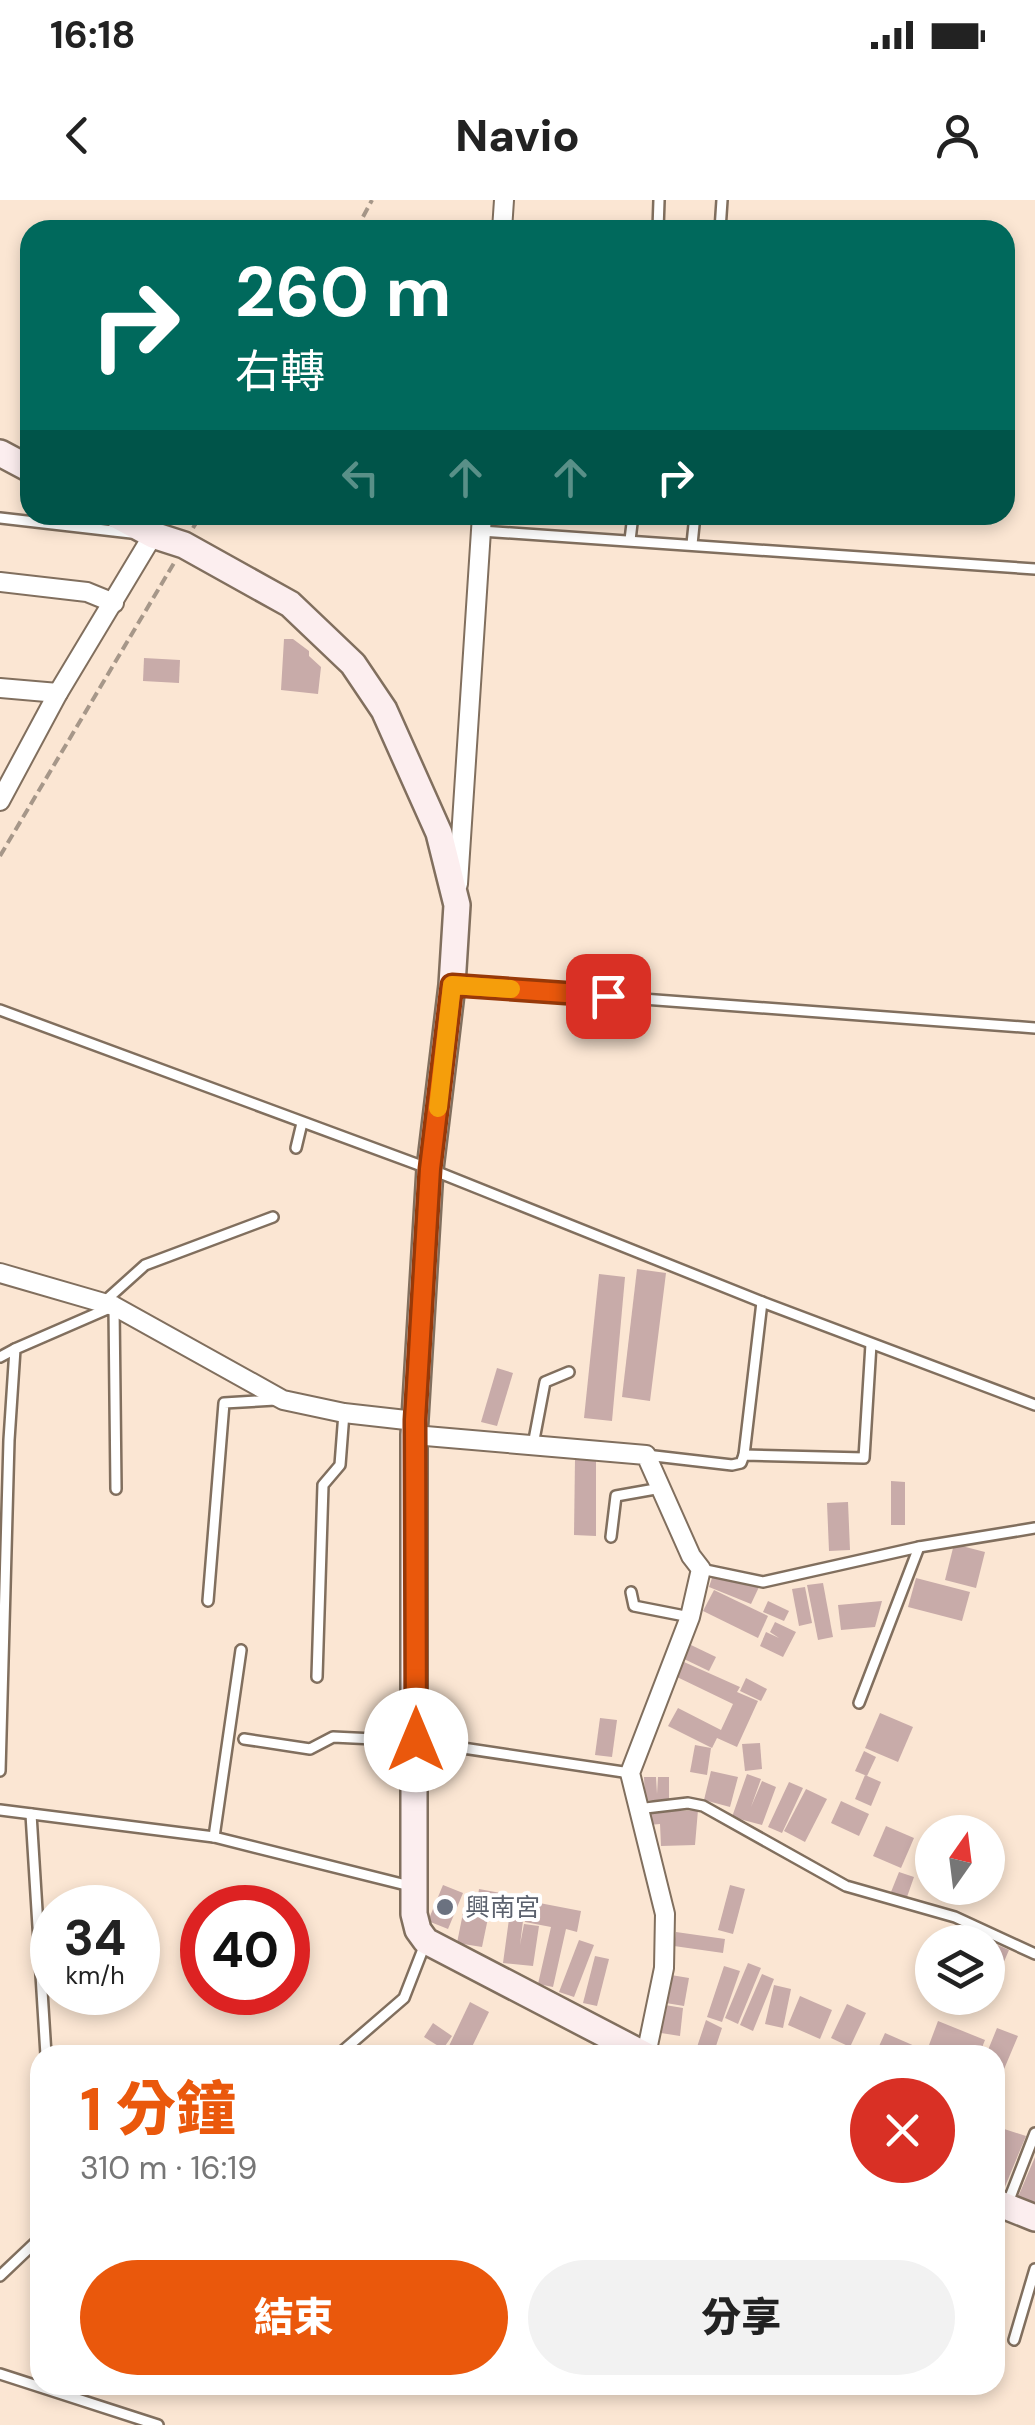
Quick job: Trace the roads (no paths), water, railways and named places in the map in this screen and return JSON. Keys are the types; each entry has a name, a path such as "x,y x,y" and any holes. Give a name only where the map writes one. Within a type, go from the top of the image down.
{"street":[{"path":"134,525 184,545 290,604 353,664 384,710 439,833 457,905"},
{"path":"482,525 452,985 430,1169 415,1428 414,1914 426,1941 626,2045"},
{"path":"0,801 58,693 152,535"},
{"path":"0,582 87,592 114,604"},
{"path":"0,688 58,693"},
{"path":"0,1274 108,1304 283,1400 415,1428 533,1445 646,1455 701,1570 690,1617 630,1773 664,1914 664,1968 647,2045"},
{"path":"1005,2206 1035,2218"}],"lane":[{"path":"63,525 152,535"},
{"path":"499,525 630,540 1035,569"},
{"path":"630,540 631,525"},
{"path":"692,544 694,525"},
{"path":"452,985 1035,1028"},
{"path":"0,1010 430,1169 762,1302 1035,1405"},
{"path":"296,1148 302,1123"},
{"path":"0,1357 108,1304 145,1265 273,1217"},
{"path":"646,1455 740,1464 762,1302"},
{"path":"108,1304 116,1489"},
{"path":"744,1455 864,1458 871,1344"},
{"path":"0,1771 4,1440 15,1349"},
{"path":"533,1445 545,1382 569,1372"},
{"path":"208,1601 224,1402 283,1400"},
{"path":"317,1677 323,1485 340,1466 344,1413"},
{"path":"611,1537 616,1496 661,1488"},
{"path":"701,1570 763,1582 919,1547 1035,1528"},
{"path":"859,1703 919,1547"},
{"path":"632,1592 634,1606 690,1617"},
{"path":"214,1837 241,1650"},
{"path":"244,1739 310,1749 333,1737 416,1740 630,1773"},
{"path":"636,1810 688,1802 703,1806 846,1886 955,1917 1035,1954"},
{"path":"0,1810 214,1837 413,1887"},
{"path":"31,1814 45,2045"},
{"path":"350,2045 404,1998 426,1941"},
{"path":"1005,2196 1035,2133"},
{"path":"0,2276 30,2248"},
{"path":"1014,2340 1035,2269"},
{"path":"0,2374 30,2384"},
{"path":"65,2395 158,2425"}],"place":[{"name":"興南宮","path":"445,1907"}]}
